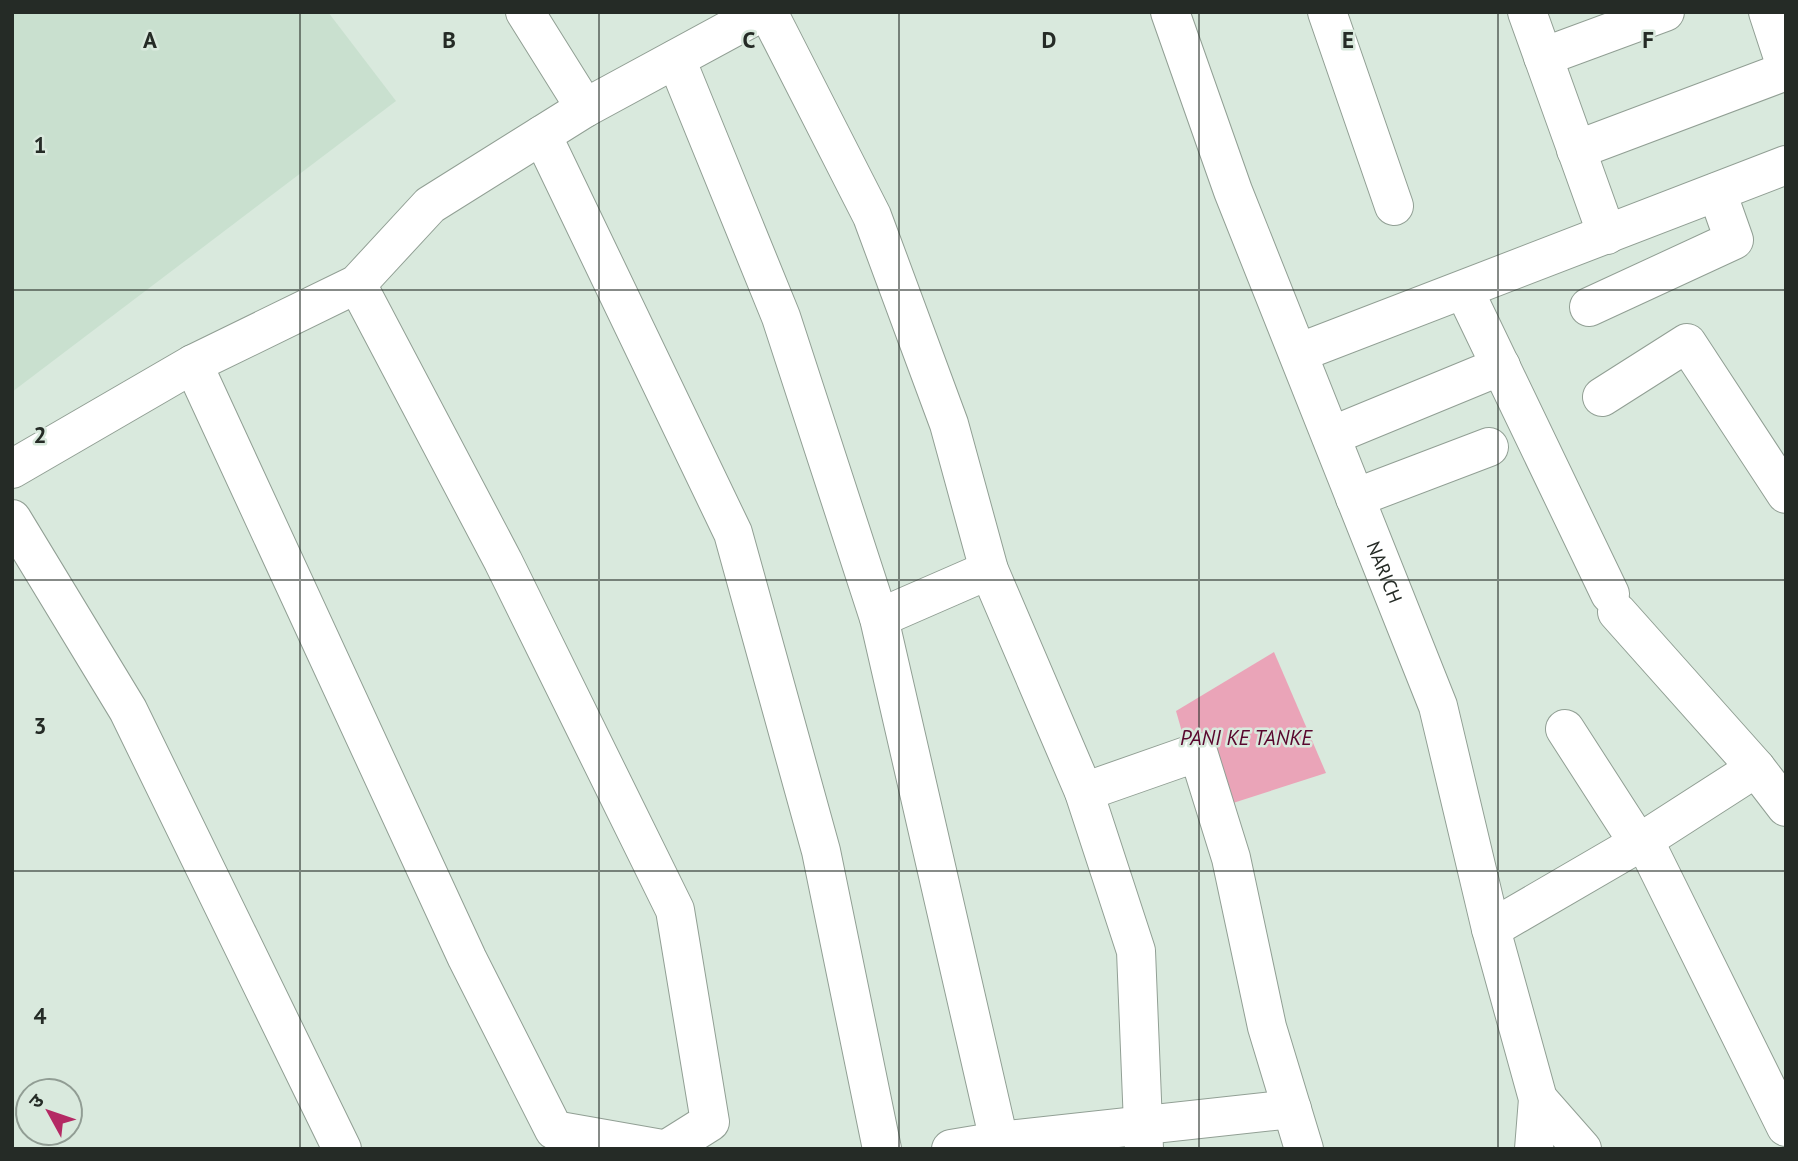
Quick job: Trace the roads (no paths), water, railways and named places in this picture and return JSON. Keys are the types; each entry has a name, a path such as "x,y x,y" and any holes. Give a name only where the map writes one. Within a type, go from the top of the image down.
{"street":[{"path":"525,12 585,108"},
{"path":"12,469 193,364 357,284 430,205 585,108 762,12"},
{"path":"768,12 872,216 949,424 989,570 1084,792 1136,951 1144,1137"},
{"name":"NARICH","path":"1170,12 1233,191 1438,706 1491,929 1538,1100 1534,1149"},
{"path":"1327,12 1394,206"},
{"path":"1527,12 1606,235"},
{"path":"1543,57 1665,12"},
{"path":"1576,150 1786,69 1768,12"},
{"path":"676,59 781,317 879,618 999,1141"},
{"path":"542,135 733,533 821,851 881,1149"},
{"path":"1297,353 1786,165"},
{"path":"1590,307 1734,240 1717,192"},
{"path":"193,364 467,958 554,1130 664,1149 710,1135 675,910 503,561 357,284"},
{"path":"1464,290 1614,603 1756,768 1786,807"},
{"path":"1602,397 1687,343 1786,494"},
{"path":"1331,436 1502,366"},
{"path":"1355,498 1489,447"},
{"path":"12,519 128,710 342,1149"},
{"path":"879,618 989,570"},
{"path":"1565,729 1642,842 1786,1127"},
{"path":"1084,792 1198,752 1231,858 1267,1027 1304,1149"},
{"path":"1491,929 1642,842 1756,768"},
{"path":"1538,1100 1582,1149"},
{"path":"951,1149 999,1141 1144,1137 1292,1109"}],"water":[{"name":"PANI KE TANKE","path":"1274,652 1326,773 1205,812 1176,711"}]}
